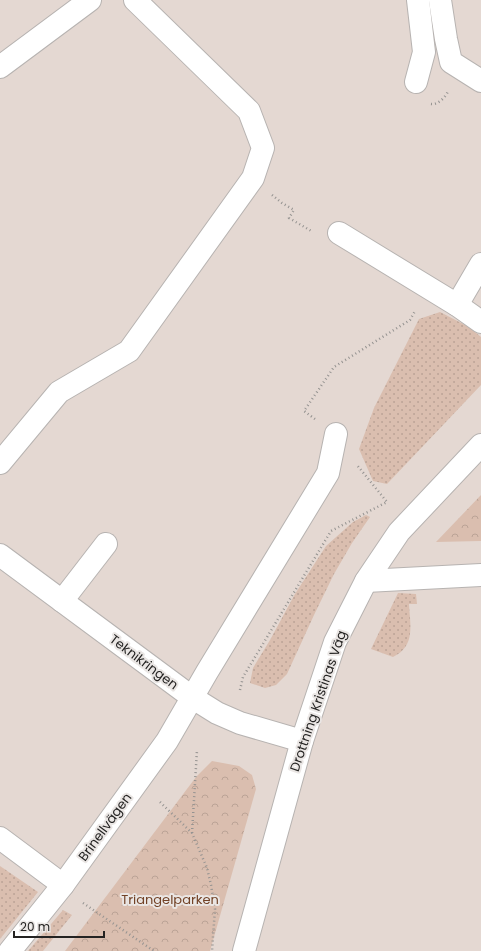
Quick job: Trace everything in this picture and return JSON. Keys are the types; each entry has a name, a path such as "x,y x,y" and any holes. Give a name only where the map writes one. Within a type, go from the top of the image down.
{"street":[{"path":"0,67 90,0"},
{"path":"0,463 59,392 129,351 253,178 263,148 249,111 135,0"},
{"path":"416,82 424,52 418,0"},
{"path":"440,0 446,39 452,62 481,81"},
{"path":"339,233 457,305 481,322"},
{"path":"457,305 481,264"},
{"name":"Brinellvägen","path":"10,951 63,885 167,741 207,672 328,473 336,434"},
{"name":"Drottning Kristinas Väg","path":"244,951 302,741 335,642 366,581 399,532 481,445"},
{"path":"62,601 106,544"},
{"name":"Teknikringen","path":"0,555 193,698 217,713 240,723 302,741"},
{"path":"366,581 481,575"},
{"path":"0,838 63,885"}],"path":[{"path":"282,203 294,210 289,218 316,234"},
{"path":"304,411 334,367 410,320"},
{"path":"240,690 243,677 331,531 388,502"},
{"path":"192,833 197,750"},
{"path":"160,802 192,833 206,868 211,885 215,909 212,951"},
{"path":"63,885 86,906 154,951"}],"shaded area":[{"path":"0,0 481,0 481,951 0,951"}],"green space":[{"path":"440,312 469,327 481,337 481,385 387,484 373,481 359,449 374,408 419,319"},
{"path":"481,495 481,541 436,542"},
{"path":"366,515 370,517 352,543 334,574 287,674 276,685 265,688 250,683 253,668 295,594 326,546 353,522"},
{"path":"398,593 416,594 417,604 409,604 410,634 408,641 405,647 393,657 371,649"},
{"name":"Triangelparken","path":"212,761 239,766 252,775 256,789 210,951 65,951 196,777"},
{"path":"0,866 38,892 0,939"},
{"path":"63,910 72,915 43,951 28,951"}]}
